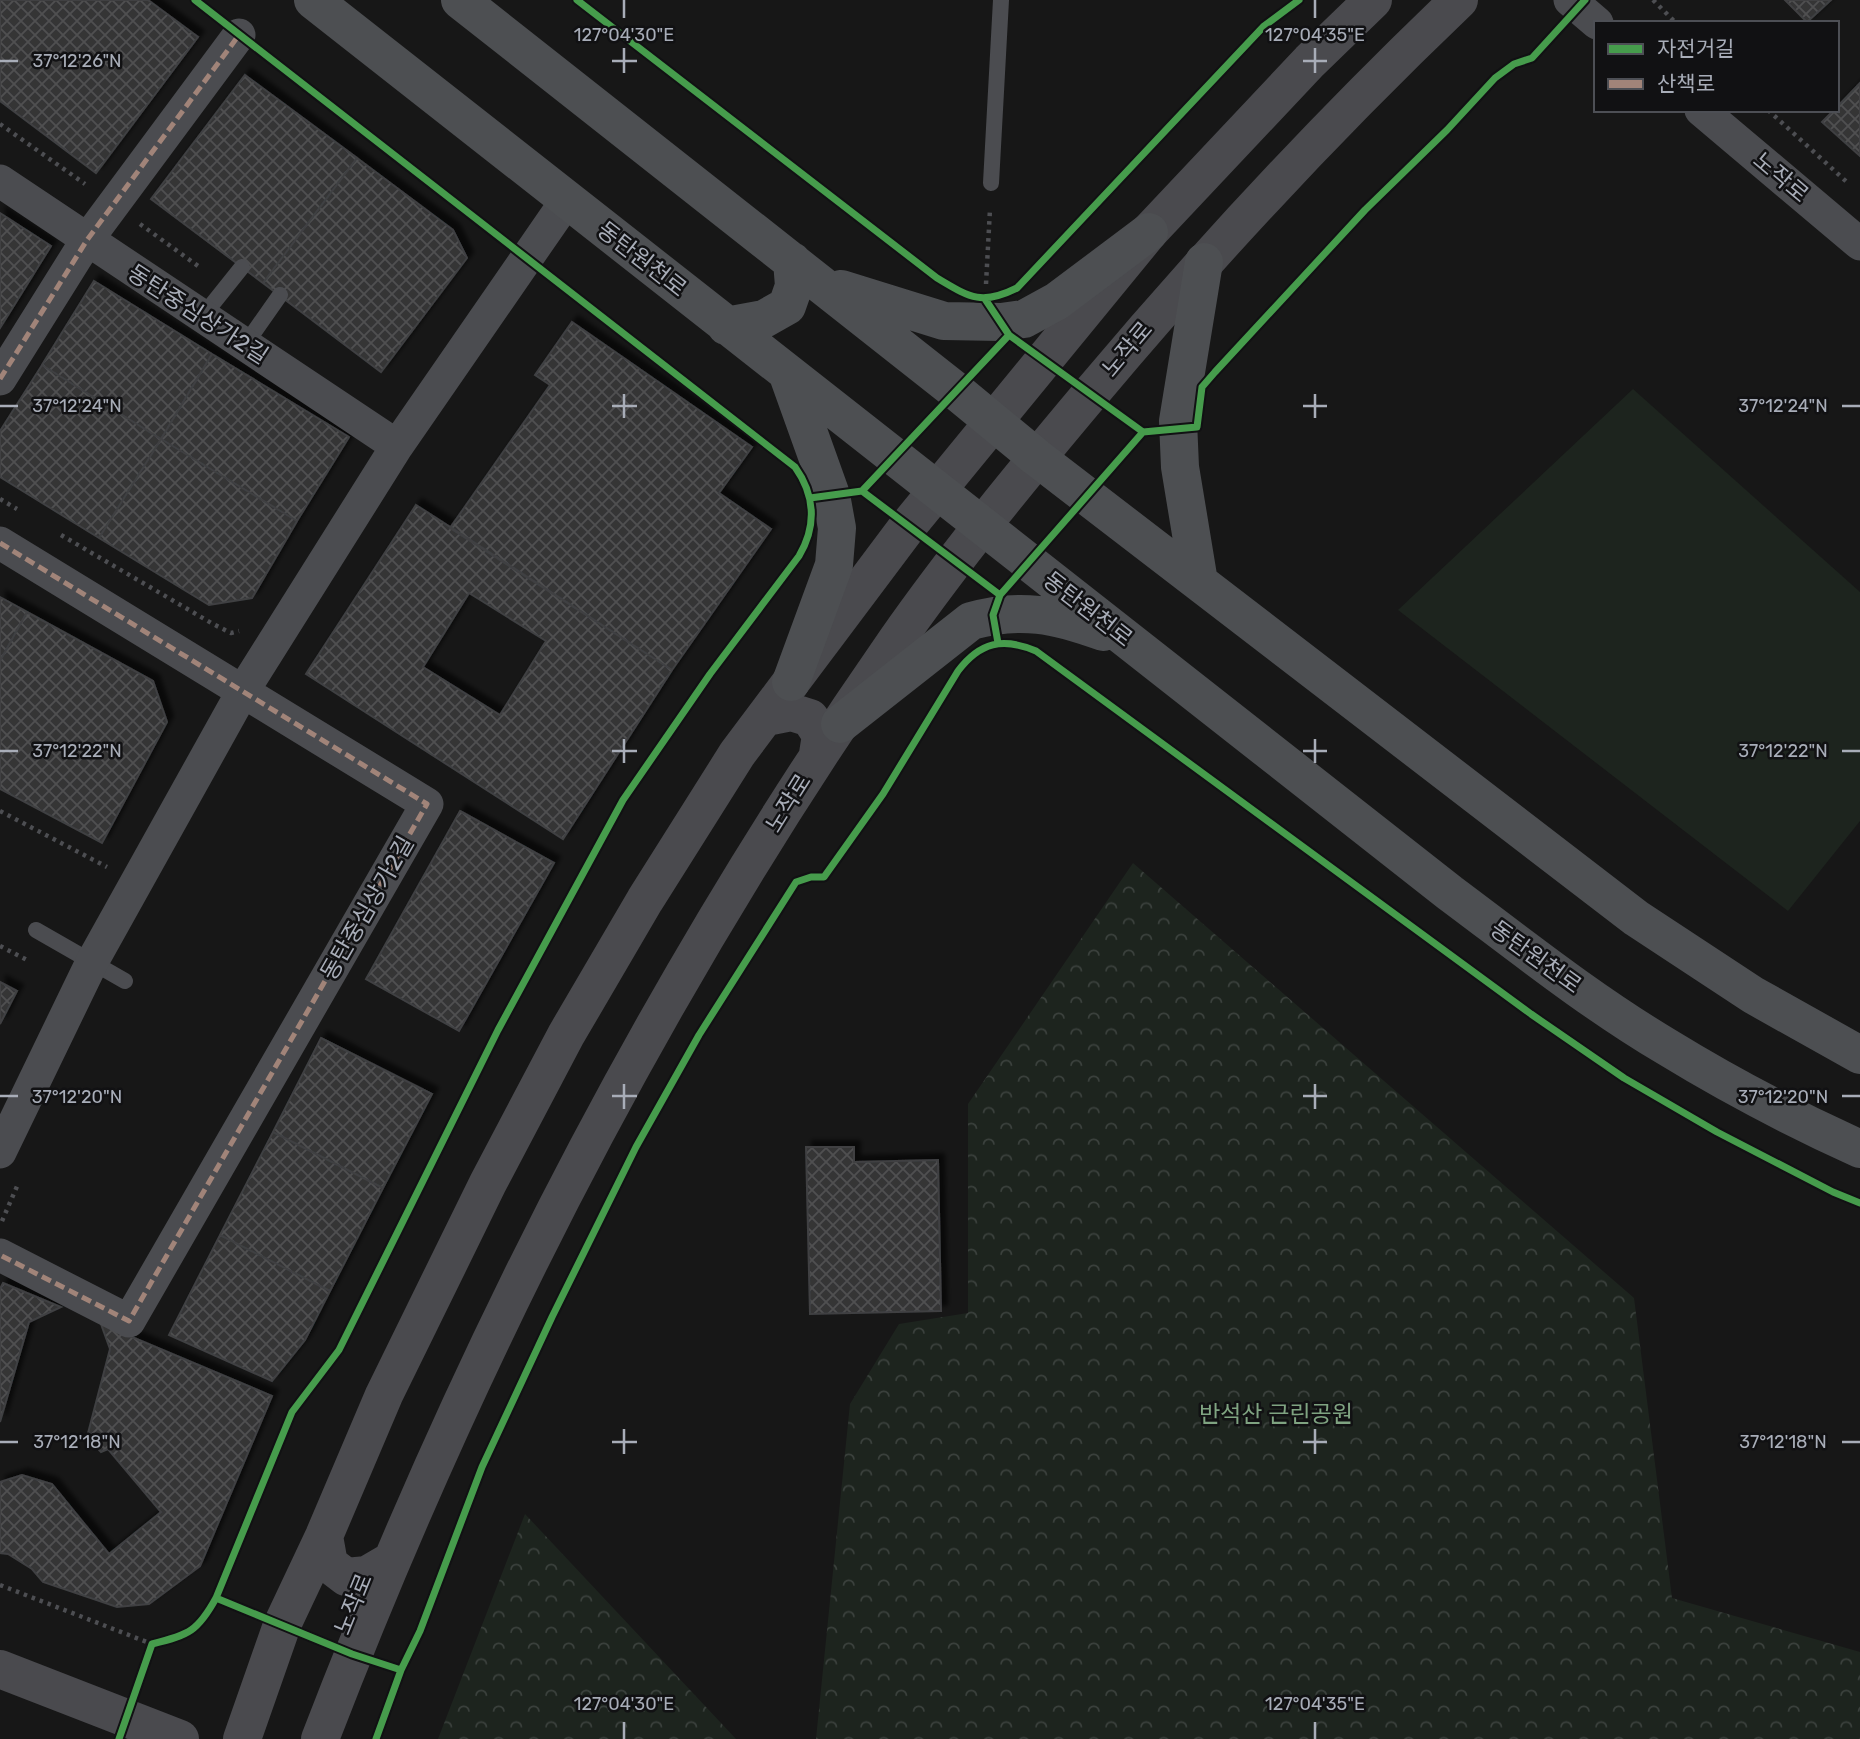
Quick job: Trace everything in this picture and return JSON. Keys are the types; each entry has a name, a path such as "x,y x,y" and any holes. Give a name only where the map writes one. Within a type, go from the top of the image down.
{"main road":[{"name":"동탄원천로","path":"313,0 1450,893 1554,971 1666,1047 1824,1133 1860,1149"},
{"path":"460,0 1036,457 1636,918 1753,995 1860,1055"},
{"path":"806,272 944,321 993,311 1024,319 1057,301 1161,219"},
{"path":"1199,582 1180,467 1178,421 1211,254"},
{"path":"726,326 764,319 788,306 794,286 806,272"},
{"path":"788,375 831,495 837,528 834,565 791,682"},
{"path":"840,724 971,621 993,615 1028,613 1063,618 1129,641"}],"street":[{"path":"242,1739 282,1625 324,1536 384,1395 488,1183 566,1035 645,900 737,754 908,526 1161,219 1310,61 1373,0"},
{"name":"노작로","path":"320,1739 391,1561 448,1432 534,1254 619,1088 690,963 818,754 898,638 983,524 1169,299 1341,116 1459,0"},
{"path":"1570,0 1595,21"},
{"path":"0,379 86,240 239,35"},
{"name":"노작로","path":"1703,112 1860,244"},
{"name":"동탄중심상가2길","path":"0,181 397,446"},
{"path":"0,1152 92,962 243,691 397,446 567,200"},
{"path":"1161,219 1181,247 1211,254"},
{"name":"동탄중심상가2길","path":"0,542 427,803 129,1321 0,1255"},
{"path":"766,716 791,712 810,718 821,734 818,754"},
{"path":"324,1536 329,1564 345,1577 367,1575 391,1561"},
{"path":"0,1669 180,1739"}],"lane":[{"path":"991,183 1001,0"},
{"path":"202,317 242,267"},
{"path":"245,345 280,295"},
{"path":"36,930 125,981"}],"path":[{"path":"1653,0 1674,21"},
{"path":"1770,112 1850,185"},
{"path":"0,124 226,287"},
{"path":"991,183 993,311"},
{"path":"0,499 24,513"},
{"path":"59,534 213,624 231,633 244,629"},
{"path":"0,811 117,872"},
{"path":"0,1585 152,1644 164,1642"},
{"path":"148,1657 152,1644"}],"green space":[{"path":"1633,389 1860,592 1860,821 1788,911 1398,610"},
{"name":"반석산 근린공원","path":"1133,863 1634,1298 1672,1598 1860,1652 1860,1739 816,1739 850,1404 899,1324 968,1313 968,1104"},
{"path":"525,1514 736,1739 438,1739"}],"building":[{"path":"0,0 148,0 198,37 96,173 0,101"},
{"path":"1785,0 1831,0 1808,21"},
{"path":"245,75 357,158 263,283 151,199"},
{"path":"1860,83 1860,156 1822,122 1832,112 1839,112 1839,105"},
{"path":"357,158 453,230 467,258 381,372 263,283"},
{"path":"0,213 51,246 0,328"},
{"path":"94,281 212,354 161,439 42,365"},
{"path":"572,322 752,447 719,493 771,529 672,670 450,528 550,385 535,375"},
{"path":"212,354 349,437 297,521 161,439"},
{"path":"42,365 161,439 99,538 0,477 0,431"},
{"path":"161,439 297,521 252,598 209,605 99,538"},
{"path":"416,505 672,670 563,839 306,674","holes":["469,593 546,641 500,715 423,667"]},
{"path":"0,597 27,612 0,661"},
{"path":"27,612 153,681 167,722 102,843 0,789 0,661"},
{"path":"460,811 554,863 459,1031 366,979"},
{"path":"0,982 17,991 0,1024"},
{"path":"321,1038 432,1094 383,1188 273,1132"},
{"path":"273,1132 383,1188 330,1291 220,1235"},
{"path":"806,1147 854,1147 854,1162 938,1160 941,1311 810,1314"},
{"path":"220,1235 330,1291 305,1340 272,1381 169,1335"},
{"path":"3,1283 61,1307 29,1322 0,1422 0,1289"},
{"path":"101,1324 272,1396 200,1566 149,1604 117,1607 43,1582 32,1569 8,1554 0,1553 0,1482 22,1475 52,1484 109,1554 161,1512 108,1449 101,1452 87,1437 110,1349"}],"marked path":[{"path":"0,379 87,240 239,35"},
{"path":"0,543 427,804 129,1321 0,1255"}],"cycle path":[{"path":"119,1739 152,1644 175,1638 198,1625 216,1598 292,1412 339,1350 498,1030 623,800 710,674 799,556 811,522 807,488 795,467 195,0"},
{"path":"577,0 937,278 967,294 984,298 1005,294 1017,288 1264,26 1299,0"},
{"path":"985,299 1009,335 1143,432 1197,427 1202,387 1215,372 1365,210 1447,130 1495,78 1514,64 1532,58 1585,0"},
{"path":"810,498 862,491 1009,335"},
{"path":"998,643 993,615 1000,595 1143,432"},
{"path":"862,491 1000,595"},
{"path":"376,1739 482,1467 636,1147 699,1035 796,882 811,877 824,877 883,794 958,671 966,661 984,648 1013,644 1036,651 1531,1014 1624,1078 1717,1132 1833,1192 1860,1203"},
{"path":"216,1598 352,1654 401,1670"}]}
